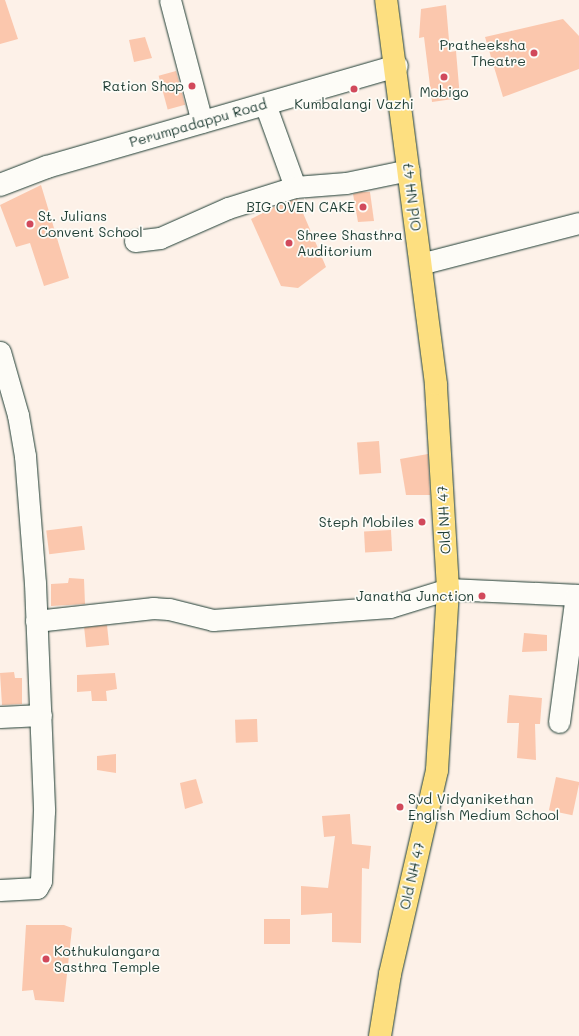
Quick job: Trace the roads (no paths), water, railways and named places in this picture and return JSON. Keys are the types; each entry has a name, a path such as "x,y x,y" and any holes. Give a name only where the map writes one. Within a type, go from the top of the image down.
{"main road":[{"name":"Old NH 47","path":"380,1036 390,974 437,770 448,589 436,384 420,264 397,66 386,0"},
{"name":"Perumpadappu Road","path":"0,185 47,167 397,66"}],"street":[{"path":"170,0 202,122"},
{"path":"265,104 295,187"},
{"path":"135,241 160,238 228,208 295,187 346,183 409,170"},
{"path":"420,264 579,223"},
{"path":"0,352 18,415 25,456 42,715 44,856 41,881 37,888 0,890"},
{"path":"36,621 152,608 169,609 213,620 390,606 448,589 577,595 559,722"},
{"path":"0,716 42,715"}],"place":[{"name":"Pratheeksha Theatre","path":"534,53"},
{"name":"Mobigo","path":"444,77"},
{"name":"Ration Shop","path":"192,86"},
{"name":"Kumbalangi Vazhi","path":"354,89"},
{"name":"BIG OVEN CAKE","path":"363,207"},
{"name":"St. Julians Convent School","path":"30,224"},
{"name":"Shree Shasthra Auditorium","path":"289,243"},
{"name":"Steph Mobiles","path":"422,522"},
{"name":"Janatha Junction","path":"482,596"},
{"name":"Svd Vidyanikethan English Medium School","path":"400,807"},
{"name":"Kothukulangara Sasthra Temple","path":"46,959"}]}
